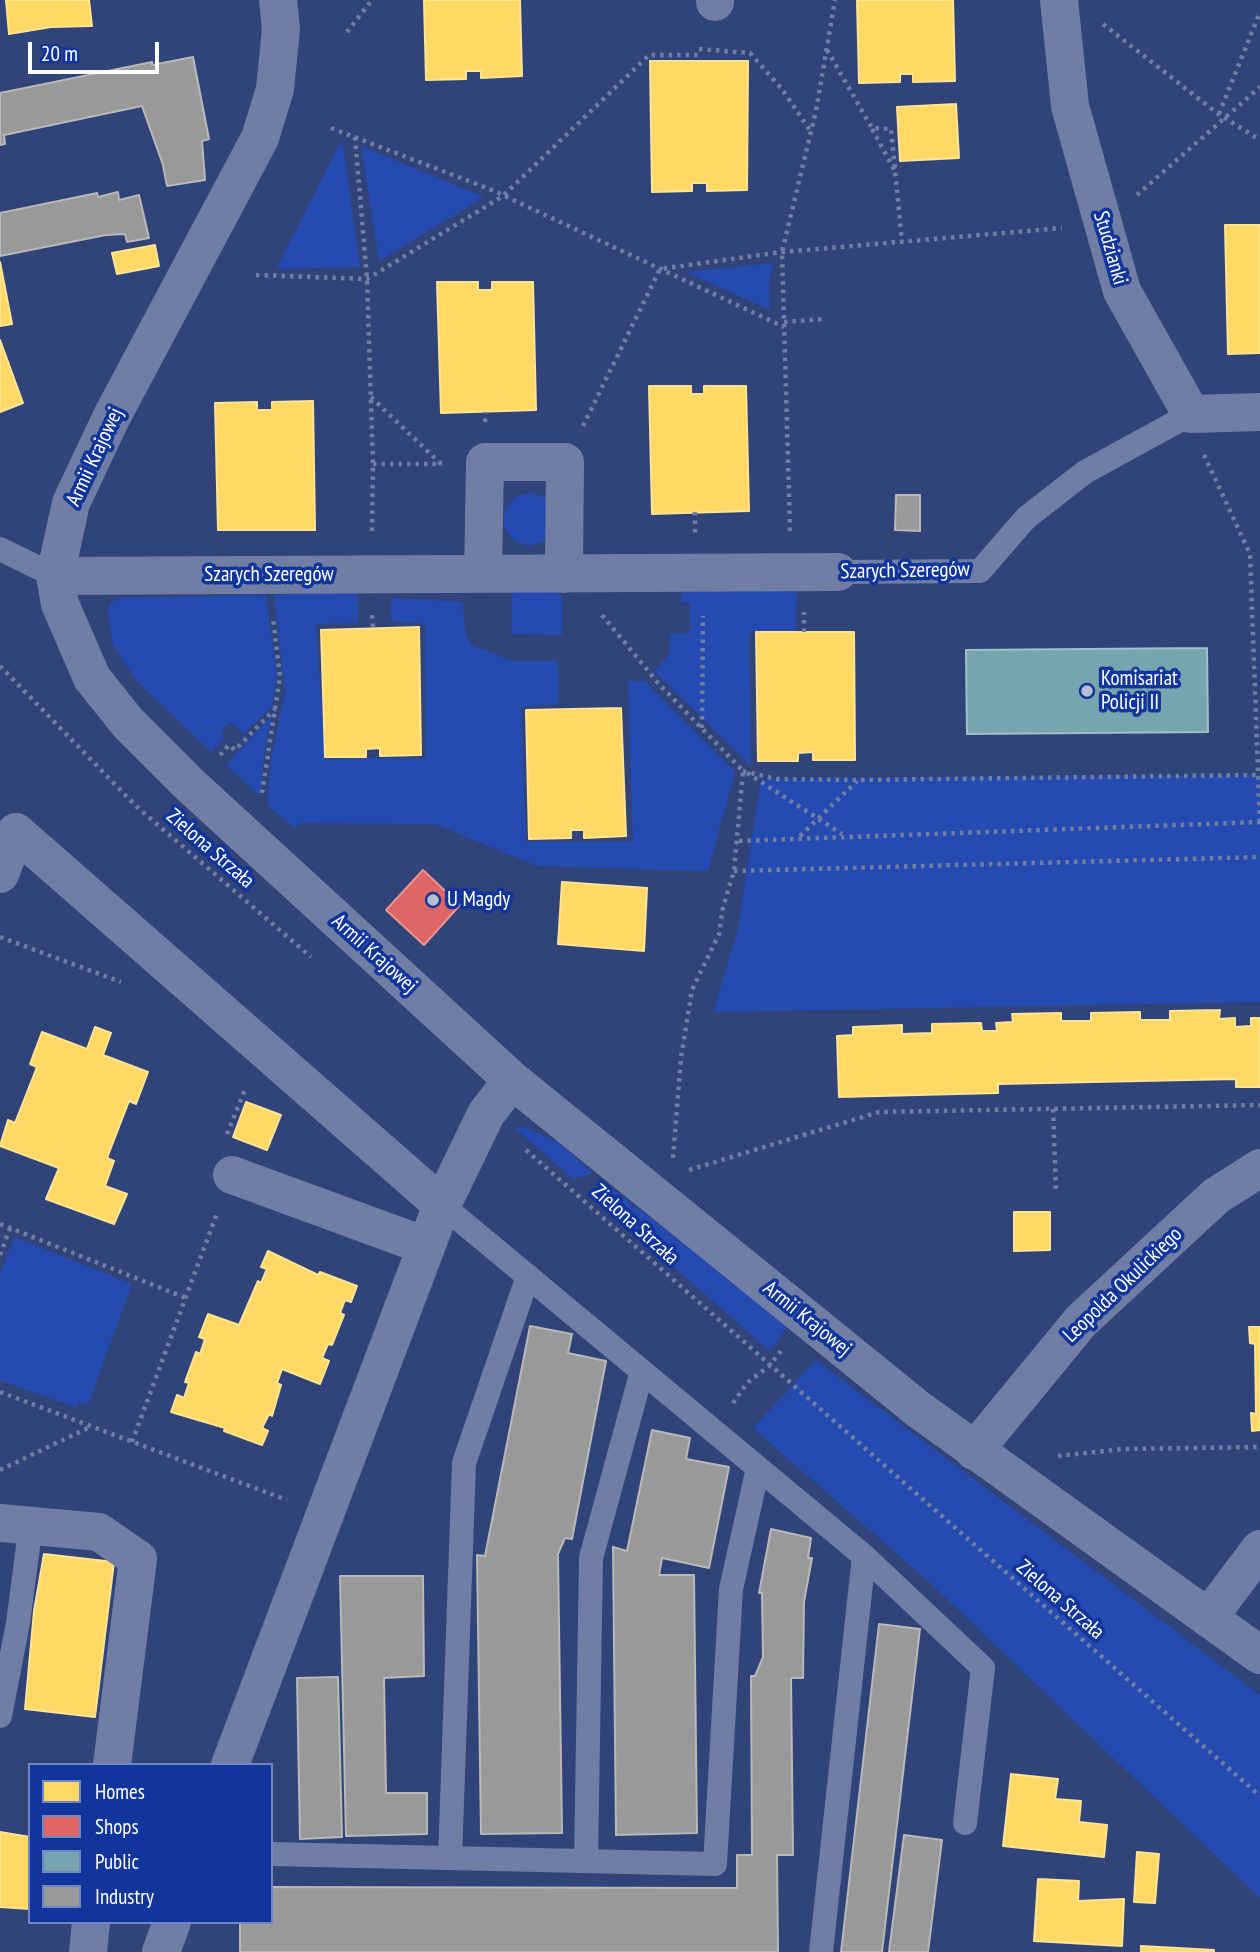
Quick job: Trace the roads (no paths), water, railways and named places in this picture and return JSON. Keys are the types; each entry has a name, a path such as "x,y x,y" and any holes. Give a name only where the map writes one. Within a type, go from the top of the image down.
{"street":[{"name":"Armii Krajowej","path":"278,0 281,29 275,89 260,138 111,418 71,503 55,576 60,604 92,678 128,723 189,784 512,1080 918,1409 1260,1654"},
{"name":"Studzianki","path":"1059,0 1070,106 1122,291 1191,414"},
{"path":"1191,414 1260,412"},
{"path":"484,574 485,462 565,463 566,574"},
{"name":"Szarych Szeregów","path":"55,576 821,572"},
{"path":"8,829 168,964 442,1205"},
{"path":"0,874 8,829"},
{"path":"231,1763 442,1205 486,1114 512,1080"},
{"name":"Leopolda Okulickiego","path":"974,1451 1081,1321 1216,1196 1260,1168"},
{"path":"232,1175 426,1246"},
{"path":"15,1524 100,1532 138,1559 111,1763"},
{"path":"1208,1618 1260,1549"},
{"path":"88,1952 91,1924"},
{"path":"161,1952 171,1924"}],"lane":[{"name":"Szarych Szeregów","path":"821,572 980,571 1026,518 1085,471 1191,414"},
{"path":"0,549 55,576"},
{"path":"442,1205 864,1556 983,1668 965,1823"},
{"path":"450,1858 464,1463 528,1276"},
{"path":"586,1861 591,1558 642,1371"},
{"path":"273,1854 715,1864 731,1589 758,1468"},
{"path":"0,1716 18,1623 15,1524"},
{"path":"821,1952 864,1556"}],"place":[{"name":"Komisariat Policji II","path":"1087,691"},
{"name":"U Magdy","path":"433,900"}]}
